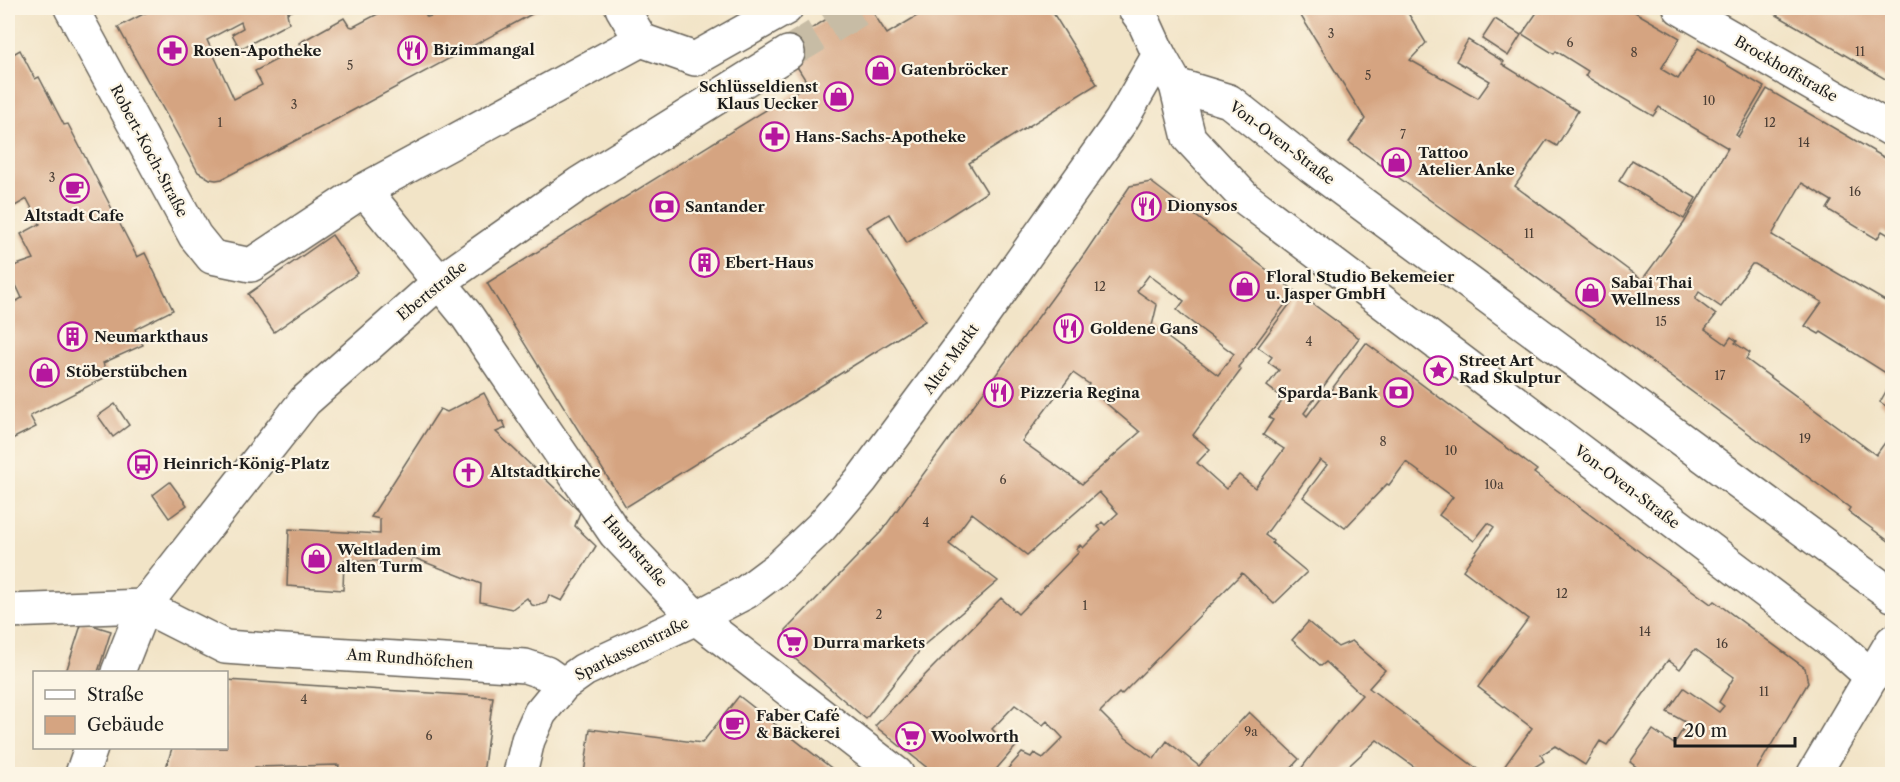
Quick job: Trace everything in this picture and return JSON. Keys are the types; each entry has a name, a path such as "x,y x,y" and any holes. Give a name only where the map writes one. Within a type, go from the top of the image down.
{"street":[{"name":"Robert-Koch-Straße","path":"71,8 195,236 212,256 251,266 364,190"},
{"path":"622,8 641,40 695,59 786,8"},
{"path":"1134,8 1144,22 1176,85"},
{"name":"Brockhoffstraße","path":"1680,8 1893,130"},
{"path":"364,190 641,40"},
{"name":"Ebertstraße","path":"118,671 144,606 305,401 438,283 580,183 788,53"},
{"name":"Alter Markt","path":"696,618 746,592 778,568 821,527 862,479 972,331 1121,121 1159,55"},
{"name":"Von-Oven-Straße","path":"1176,85 1229,101 1321,172 1893,595"},
{"name":"Von-Oven-Straße","path":"1176,85 1189,138 1245,198 1834,643 1872,677"},
{"name":"Hauptstraße","path":"364,190 466,316 615,533 696,618 897,774"},
{"path":"8,611 144,606"},
{"name":"Am Rundhöfchen","path":"144,606 225,647 525,666 546,673 563,685"},
{"name":"Sparkassenstraße","path":"520,774 528,740 540,713 563,685 584,670 696,618"},
{"path":"1814,774 1893,642"},
{"path":"82,774 90,749"}],"building":[{"path":"155,8 299,8 287,13 289,23 240,49 232,34 243,28 241,22 207,40 234,99 262,85 255,71 300,47 299,43 344,18 349,26 353,27 389,8 422,8 427,17 451,10 450,8 543,8 335,120 222,179 216,180 198,172 118,27"},
{"name":"Ebert-Haus","path":"844,8 870,8 887,34 930,8 1050,8 1097,84 969,163 987,192 907,243 889,214 867,227 925,321 626,507 487,283 808,84 784,46"},
{"path":"1296,8 1405,8 1426,43 1410,60 1478,98 1490,81 1456,61 1468,40 1578,111 1557,146 1547,140 1515,186 1642,280 1684,223 1728,148 1659,107 1653,116 1585,76 1588,71 1522,34 1540,8 1628,8 1680,38 1661,69 1678,79 1698,48 1764,87 1736,135 1738,137 1767,89 1892,162 1892,237 1882,231 1877,239 1827,209 1832,201 1802,183 1772,235 1892,305 1892,377 1821,332 1819,334 1805,326 1822,302 1755,264 1752,264 1721,307 1699,292 1695,299 1716,315 1705,329 1726,344 1731,337 1737,341 1735,343 1750,353 1746,359 1876,455 1892,433 1892,539 1890,542 1848,511 1850,508 1349,142 1365,119"},
{"path":"1764,8 1892,8 1892,83 1796,26"},
{"path":"1495,19 1521,35 1508,56 1482,39"},
{"name":"Neumarkthaus","path":"20,50 35,79 39,77 64,125 68,124 137,257 145,253 173,310 135,329 143,345 103,363 108,376 30,416 36,427 8,441 8,306 22,298 8,268 34,259 21,234 40,224 27,199 8,210 8,57"},
{"path":"1632,160 1696,198 1684,219 1619,181"},
{"path":"1151,182 1295,291 1238,367 1241,370 1193,435 1210,449 1197,463 1226,489 1239,475 1255,488 1284,449 1263,435 1273,420 1269,418 1284,399 1267,386 1279,370 1268,362 1272,357 1258,347 1298,293 1359,338 1304,413 1307,416 1323,395 1326,397 1366,343 1537,470 1534,473 1652,561 1711,604 1714,601 1805,668 1808,683 1754,774 1636,774 1639,769 1630,762 1653,730 1674,744 1687,723 1667,712 1684,688 1719,712 1724,706 1719,702 1734,677 1695,649 1680,669 1668,660 1607,745 1600,741 1585,765 1555,746 1541,755 1544,761 1530,770 1532,774 1499,774 1532,728 1478,687 1528,619 1463,570 1494,527 1488,523 1474,541 1439,515 1453,497 1406,462 1389,485 1387,484 1345,528 1303,497 1327,465 1320,460 1265,535 1307,572 1274,604 1242,573 1121,695 1119,693 1100,712 1126,738 1154,759 1167,741 1199,766 1249,712 1299,759 1289,770 1294,774 1003,774 1022,753 1031,757 1034,753 1043,758 1063,738 1047,721 1043,725 1015,705 992,729 1005,742 1011,737 1018,744 992,774 935,774 875,726 1001,598 1018,614 1079,552 1076,549 1080,545 1083,548 1101,530 1098,527 1102,522 1105,525 1118,513 1099,492 1027,555 972,513 949,544 998,581 924,645 866,719 787,652 786,630 881,532 1085,253 1130,186","holes":["1149,275 1184,301 1177,310 1234,354 1218,375 1152,326 1157,305 1137,291","1073,373 1089,384 1087,387 1140,432 1082,484 1022,441"]},
{"path":"332,235 358,273 274,332 248,294"},
{"path":"1892,381 1892,410 1880,402"},
{"name":"Altstadtkirche","path":"484,393 499,422 503,421 506,428 496,432 580,512 575,526 596,546 562,601 549,595 546,603 537,606 532,605 527,598 512,609 480,602 481,584 412,557 411,566 378,567 379,561 344,560 343,590 287,586 289,529 380,534 380,519 371,517 440,409 447,412"},
{"path":"115,404 129,425 113,437 98,416"},
{"path":"170,482 187,505 169,518 153,495"},
{"path":"82,622 111,631 98,671 66,671"},
{"path":"1308,622 1338,647 1352,641 1385,670 1369,688 1484,774 1424,774 1377,740 1340,774 1297,774 1333,727 1362,695 1326,662 1321,666 1292,640"},
{"path":"228,680 493,697 483,774 338,774 339,765 255,767 252,774 164,774 172,749 228,749"},
{"path":"739,696 839,774 584,774 590,729 702,743"}],"tunnel":[{"path":"788,53 862,8"}],"place":[{"name":"Bizimmangal","path":"412,50"},
{"name":"Rosen-Apotheke","path":"172,51"},
{"name":"Gatenbröcker","path":"880,70"},
{"name":"Schlüsseldienst Klaus Uecker","path":"839,96"},
{"name":"Hans-Sachs-Apotheke","path":"774,137"},
{"name":"Tattoo Atelier Anke","path":"1397,162"},
{"name":"Altstadt Cafe","path":"74,189"},
{"name":"Dionysos","path":"1146,206"},
{"name":"Santander","path":"664,207"},
{"name":"Ebert-Haus","path":"704,263"},
{"name":"Floral Studio Bekemeier u. Jasper GmbH","path":"1245,286"},
{"name":"Sabai Thai Wellness","path":"1590,292"},
{"name":"Goldene Gans","path":"1069,329"},
{"name":"Neumarkthaus","path":"73,337"},
{"name":"Street Art Rad Skulptur","path":"1438,370"},
{"name":"Stöberstübchen","path":"45,372"},
{"name":"Pizzeria Regina","path":"999,393"},
{"name":"Sparda-Bank","path":"1399,393"},
{"name":"Heinrich-König-Platz","path":"142,464"},
{"name":"Altstadtkirche","path":"469,472"},
{"name":"Weltladen im alten Turm","path":"316,559"},
{"name":"Durra markets","path":"792,643"},
{"name":"Faber Café & Bäckerei","path":"735,725"},
{"name":"Woolworth","path":"910,737"}]}
